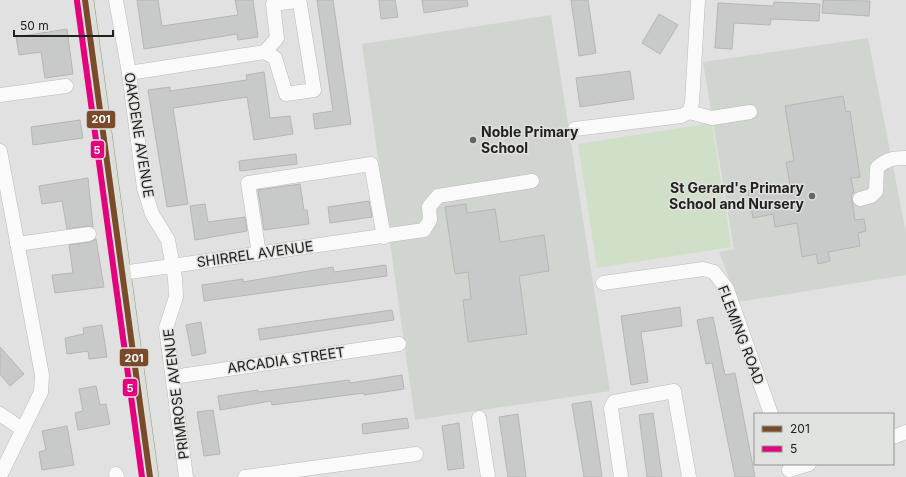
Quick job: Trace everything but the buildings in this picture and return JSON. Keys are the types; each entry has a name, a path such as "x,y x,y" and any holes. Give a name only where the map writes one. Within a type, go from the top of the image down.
{"main road":[{"path":"85,0 150,477"}],"street":[{"name":"OAKDENE AVENUE","path":"116,0 129,72 144,188 152,214 168,240 172,265"},
{"path":"689,112 692,103 698,0"},
{"path":"129,72 265,52 275,58 286,94 314,90 300,4 296,1 273,4 277,38 265,52"},
{"path":"0,95 66,86"},
{"path":"575,129 681,116 689,112 712,118 750,112"},
{"path":"0,151 42,374 41,392 0,476"},
{"path":"860,199 871,196 876,191 877,168 883,162 892,158 906,158"},
{"path":"259,254 248,183 372,164 386,237"},
{"name":"SHIRREL AVENUE","path":"122,273 386,237 424,230 430,220 429,207 438,196 532,181"},
{"path":"17,244 89,234"},
{"name":"PRIMROSE AVENUE","path":"172,265 176,297 166,328 186,477"},
{"name":"FLEMING ROAD","path":"603,283 703,269 714,272 726,289 771,413"},
{"name":"ARCADIA STREET","path":"173,377 399,344"},
{"path":"621,477 612,408 614,402 674,391 689,477"},
{"path":"0,414 22,429"},
{"path":"479,418 488,477"},
{"path":"894,437 906,432"},
{"path":"245,477 416,454"},
{"path":"789,470 806,465"}],"shaded area":[{"name":"Noble Primary School","path":"551,15 610,391 415,420 362,44"},
{"name":"St Gerard's Primary School and Nursery","path":"868,38 906,233 906,275 738,302 719,252 734,249 703,62"}],"green space":[{"path":"712,123 731,247 597,268 578,144"}],"transit line":[{"name":"201","path":"85,0 150,477"},
{"name":"5","path":"77,1 142,477"}],"place":[{"name":"Noble Primary School","path":"473,140"},
{"name":"St Gerard's Primary School and Nursery","path":"812,196"}]}
